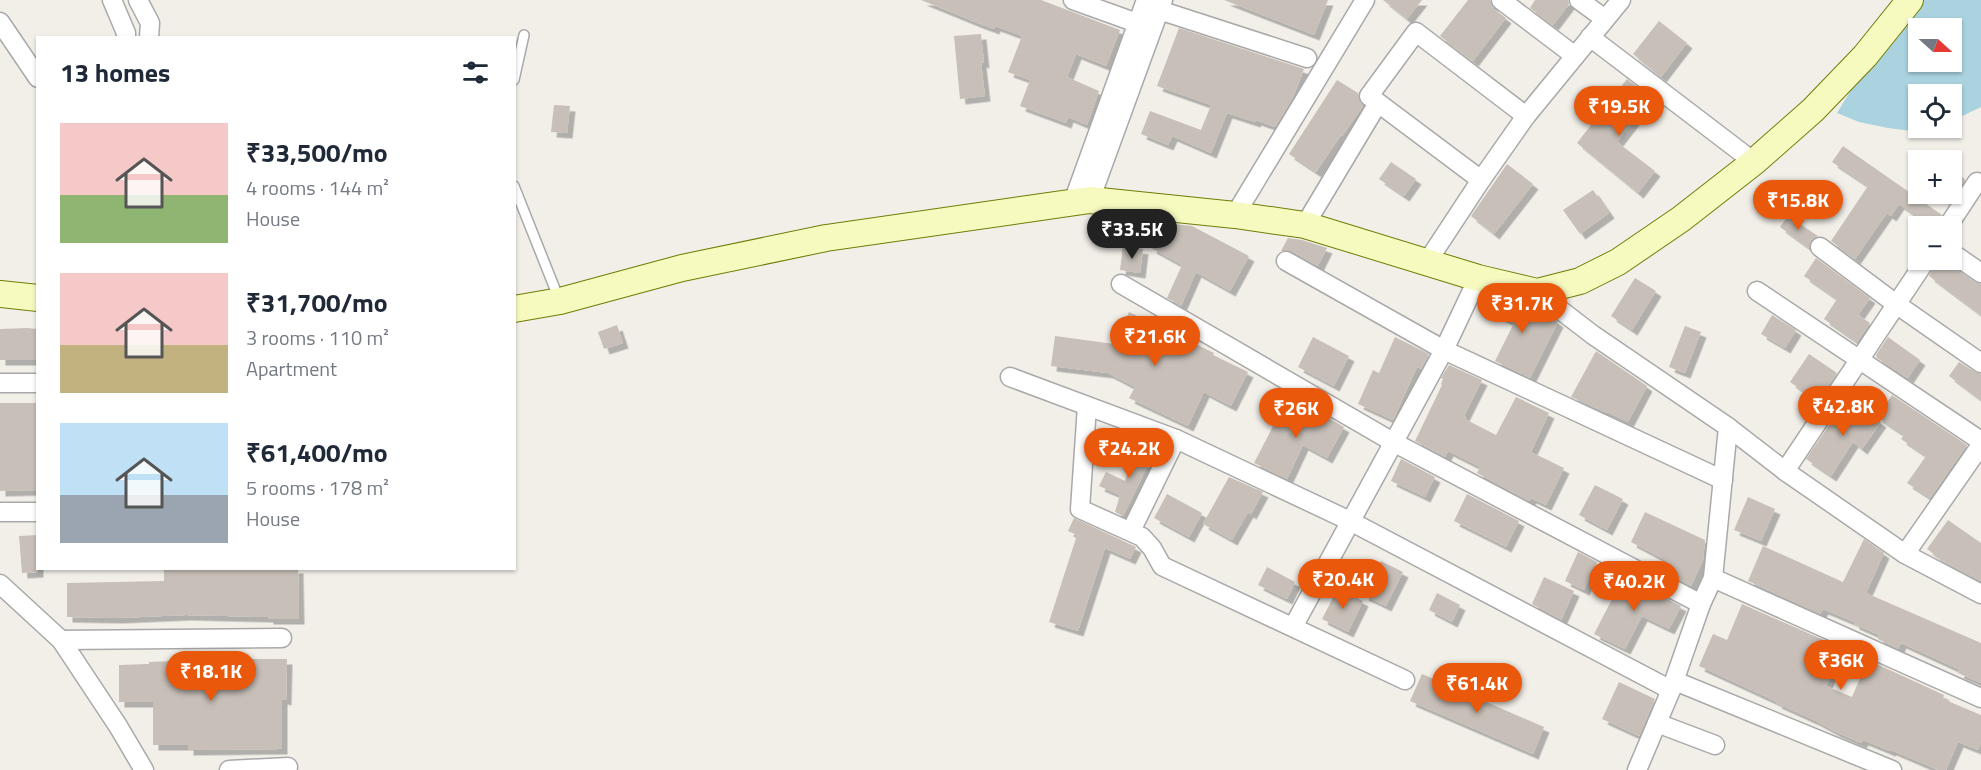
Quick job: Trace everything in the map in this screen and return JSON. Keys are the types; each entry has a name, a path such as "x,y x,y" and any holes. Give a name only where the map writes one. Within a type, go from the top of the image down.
{"main road":[{"path":"516,309 560,301 682,268 826,238 1081,201 1235,215 1305,225 1478,278 1537,292 1580,281 1618,262 1681,219 1754,162 1813,110 1865,56 1910,0"},
{"path":"0,294 36,298"}],"street":[{"path":"112,0 126,36"},
{"path":"138,0 150,23 148,36"},
{"path":"1073,0 1137,23"},
{"path":"1235,215 1365,0"},
{"path":"1501,0 1575,56"},
{"path":"1579,0 1605,20"},
{"path":"1427,262 1526,116 1621,0"},
{"path":"1081,201 1137,23 1156,3"},
{"path":"1156,3 1307,58"},
{"path":"1081,201 1156,3"},
{"path":"0,22 36,75"},
{"path":"1481,180 1369,96 1416,32 1526,116"},
{"path":"1590,37 1754,162"},
{"path":"1305,225 1377,103"},
{"path":"1955,216 1977,182"},
{"path":"1820,247 1896,304 1981,363"},
{"path":"1962,260 1981,273"},
{"path":"1286,261 1444,350 1723,480"},
{"path":"1785,471 1919,270"},
{"path":"1293,627 1444,350 1478,278"},
{"path":"1121,284 1393,442 1701,604"},
{"path":"1757,291 1981,443 1905,554"},
{"path":"1537,292 1593,335 1728,427 1785,471 1905,554 1981,594"},
{"path":"1010,377 1176,439 1350,521 1673,685 1892,770"},
{"path":"0,383 36,383"},
{"path":"1087,406 1080,509 1142,537 1152,548 1162,566 1405,680"},
{"path":"1637,770 1658,723 1701,604 1713,578 1728,427"},
{"path":"1131,531 1176,439"},
{"path":"0,512 36,512"},
{"path":"1713,578 1981,698"},
{"path":"0,584 61,640 144,770"},
{"path":"61,640 282,638"},
{"path":"1658,723 1715,746"},
{"path":"230,770 288,767"}],"lane":[{"path":"516,71 524,35"},
{"path":"516,191 560,301"}],"water":[{"path":"1922,0 1981,0 1981,107 1962,116 1962,84 1908,84 1908,131 1859,122 1837,113 1856,82"}],"building":[{"path":"921,0 1041,0 1120,30 1106,66 1076,54 1067,77 1099,91 1087,125 1068,117 1066,123 1020,106 1030,80 1008,72 1022,36 995,26 994,29"},
{"path":"1224,0 1328,0 1314,35"},
{"path":"1383,0 1422,0 1407,19"},
{"path":"1468,0 1490,0 1494,9 1506,18 1473,61 1440,36"},
{"path":"1535,0 1568,0 1569,4 1553,25 1530,8"},
{"path":"1659,21 1687,43 1661,77 1633,54"},
{"path":"1179,28 1304,69 1293,97 1275,127 1227,113 1211,153 1172,136 1168,145 1141,134 1150,111 1201,130 1211,105 1157,86"},
{"path":"981,34 984,63 981,62 985,96 960,99 954,36"},
{"path":"1627,79 1651,98 1617,142 1655,171 1638,193 1577,143"},
{"path":"1337,80 1358,93 1363,106 1316,172 1289,154"},
{"path":"554,105 570,106 567,133 551,132"},
{"path":"1843,146 1908,191 1908,204 1926,204 1942,216 1916,216 1899,204 1891,216 1887,213 1855,259 1831,241 1868,186 1832,162"},
{"path":"1391,162 1416,179 1404,196 1379,179"},
{"path":"1507,164 1533,184 1494,234 1471,216"},
{"path":"1593,190 1609,213 1580,234 1563,210"},
{"path":"1788,216 1818,236 1811,240 1809,248 1780,227"},
{"path":"1164,223 1192,226 1249,256 1230,291 1196,272 1181,306 1167,298 1182,265 1151,248"},
{"path":"1288,238 1327,248 1318,266 1291,251 1281,251"},
{"path":"1123,246 1143,249 1140,273 1120,270"},
{"path":"1816,258 1870,298 1858,315 1870,323 1857,342 1824,319 1837,299 1804,276"},
{"path":"1932,270 1958,270 1981,284 1981,315 1929,276"},
{"path":"1635,278 1656,291 1632,330 1611,316"},
{"path":"1487,295 1537,307 1558,322 1530,378 1495,361 1514,323 1481,308"},
{"path":"1129,312 1248,372 1231,406 1204,392 1188,426 1129,398 1135,387 1108,373 1051,366 1055,336 1114,344"},
{"path":"1772,315 1796,330 1785,348 1761,334"},
{"path":"617,325 623,343 604,349 598,332"},
{"path":"1685,326 1701,332 1685,373 1669,367"},
{"path":"0,329 36,329 36,360 0,360"},
{"path":"1313,337 1349,356 1334,386 1298,367"},
{"path":"1395,337 1429,354 1421,369 1417,367 1393,420 1358,404 1373,370 1379,373"},
{"path":"1888,337 1920,360 1908,378 1877,358 1876,355"},
{"path":"1596,351 1647,386 1628,422 1571,397"},
{"path":"1809,354 1837,373 1818,401 1790,382"},
{"path":"1959,362 1981,374 1981,400 1949,376"},
{"path":"1449,365 1482,380 1464,416 1465,419 1496,435 1516,397 1549,413 1531,452 1564,468 1546,505 1531,498 1529,501 1477,473 1480,467 1448,451 1445,457 1415,441 1442,385 1443,379 1441,378"},
{"path":"1892,395 1967,445 1930,498 1907,483 1926,456 1901,439 1904,435 1877,417"},
{"path":"1847,399 1881,422 1862,449 1853,442 1831,476 1806,459"},
{"path":"1286,401 1325,420 1327,417 1344,427 1327,458 1303,445 1287,479 1254,463"},
{"path":"0,403 36,403 36,490 0,491"},
{"path":"1135,447 1156,454 1149,468 1147,467 1123,516 1115,512 1120,495 1099,486 1106,472 1125,481"},
{"path":"1401,459 1435,477 1425,497 1391,481"},
{"path":"1229,477 1263,492 1251,514 1248,512 1232,540 1203,524"},
{"path":"1595,485 1623,499 1607,530 1579,515"},
{"path":"1167,494 1202,513 1189,537 1154,518"},
{"path":"1467,494 1519,521 1506,547 1454,521"},
{"path":"1748,497 1775,509 1761,541 1734,530"},
{"path":"1645,512 1705,540 1703,560 1691,586 1664,572 1669,562 1631,542"},
{"path":"1074,518 1136,547 1130,559 1105,548 1078,631 1049,622 1077,535 1068,531"},
{"path":"1948,520 1981,543 1981,581 1946,563 1927,549"},
{"path":"36,535 36,570 38,572 22,573 19,536"},
{"path":"1864,539 1884,553 1866,593 1981,643 1981,683 1958,673 1960,670 1901,643 1898,649 1878,639 1879,635 1854,622 1823,609 1820,614 1748,581 1763,546 1843,582"},
{"path":"1578,552 1597,562 1584,590 1565,581"},
{"path":"1381,561 1403,572 1386,606 1363,595"},
{"path":"1267,567 1295,582 1287,599 1258,585"},
{"path":"164,570 298,570 299,619 186,615 117,618 67,617 67,583 164,581"},
{"path":"1624,576 1681,606 1669,629 1642,616 1625,649 1594,634"},
{"path":"1544,577 1574,591 1561,620 1532,604"},
{"path":"1338,588 1363,601 1348,632 1322,619"},
{"path":"1437,593 1460,605 1452,622 1429,610"},
{"path":"1742,604 1842,648 1826,686 1852,697 1868,660 1944,695 1943,699 1981,715 1981,742 1978,750 1958,742 1946,770 1938,770 1863,740 1861,743 1699,666 1713,634 1727,640"},
{"path":"217,659 287,659 286,700 282,699 282,749 188,750 188,745 153,745 153,702 119,702 119,665 172,661 172,664 217,664"},
{"path":"1422,674 1544,727 1533,754 1410,701"},
{"path":"1619,682 1655,699 1639,736 1602,719"}]}
